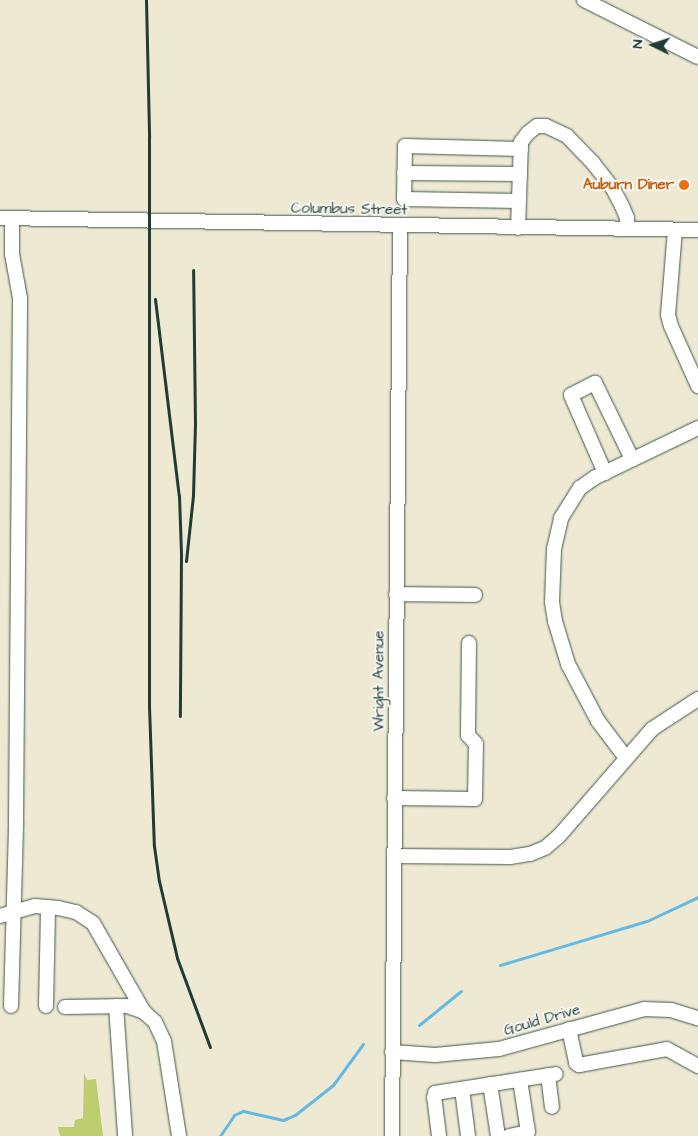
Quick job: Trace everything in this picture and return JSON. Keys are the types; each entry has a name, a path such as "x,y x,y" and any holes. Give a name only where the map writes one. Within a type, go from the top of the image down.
{"street":[{"path":"584,0 698,57"},
{"path":"518,228 521,142 536,126 546,126 568,136 594,163 613,189 627,218 628,229"},
{"path":"519,201 404,199 405,146 521,149"},
{"path":"404,173 520,174"},
{"path":"6,218 20,298 7,914 7,1003"},
{"name":"Columbus Street","path":"6,218 698,230"},
{"name":"Wright Avenue","path":"392,1136 400,226"},
{"path":"674,230 668,315 671,326 698,386"},
{"path":"605,473 570,395 595,383 632,459"},
{"path":"626,758 598,721 568,664 552,602 554,549 561,518 580,488 632,459 698,428"},
{"path":"396,594 475,595"},
{"path":"394,798 475,799 476,744 468,734 470,643"},
{"path":"394,856 510,857 530,854 545,848 559,836 652,729 698,699"},
{"path":"7,914 35,906 48,907 76,912 93,923 144,1012"},
{"path":"46,1006 48,907"},
{"path":"116,1006 125,1136"},
{"path":"65,1007 128,1006 144,1012 156,1022 164,1041 179,1136"},
{"name":"Gould Drive","path":"392,1052 434,1055 499,1049 644,1009 671,1010 698,1018"},
{"path":"568,1029 578,1065 667,1049 698,1066"},
{"path":"439,1136 434,1095 552,1074 552,1107"},
{"path":"508,1136 528,1132 520,1080"},
{"path":"490,1084 498,1136"},
{"path":"462,1089 468,1136"}],"green space":[{"path":"84,1073 87,1080 96,1079 103,1136 60,1136 58,1127 74,1127 75,1120 83,1118"}],"waterway":[{"path":"500,965 647,921 698,897"},
{"path":"419,1025 461,991"},
{"path":"220,1136 234,1115 243,1111 283,1120 295,1115 333,1085 363,1044"}],"railway":[{"path":"146,0 149,137 149,706 154,846 159,881 177,958 210,1047"},
{"path":"186,561 193,495 195,424 193,270"},
{"path":"155,299 179,496 181,554 180,716"}],"place":[{"name":"Auburn Diner","path":"684,185"}]}
